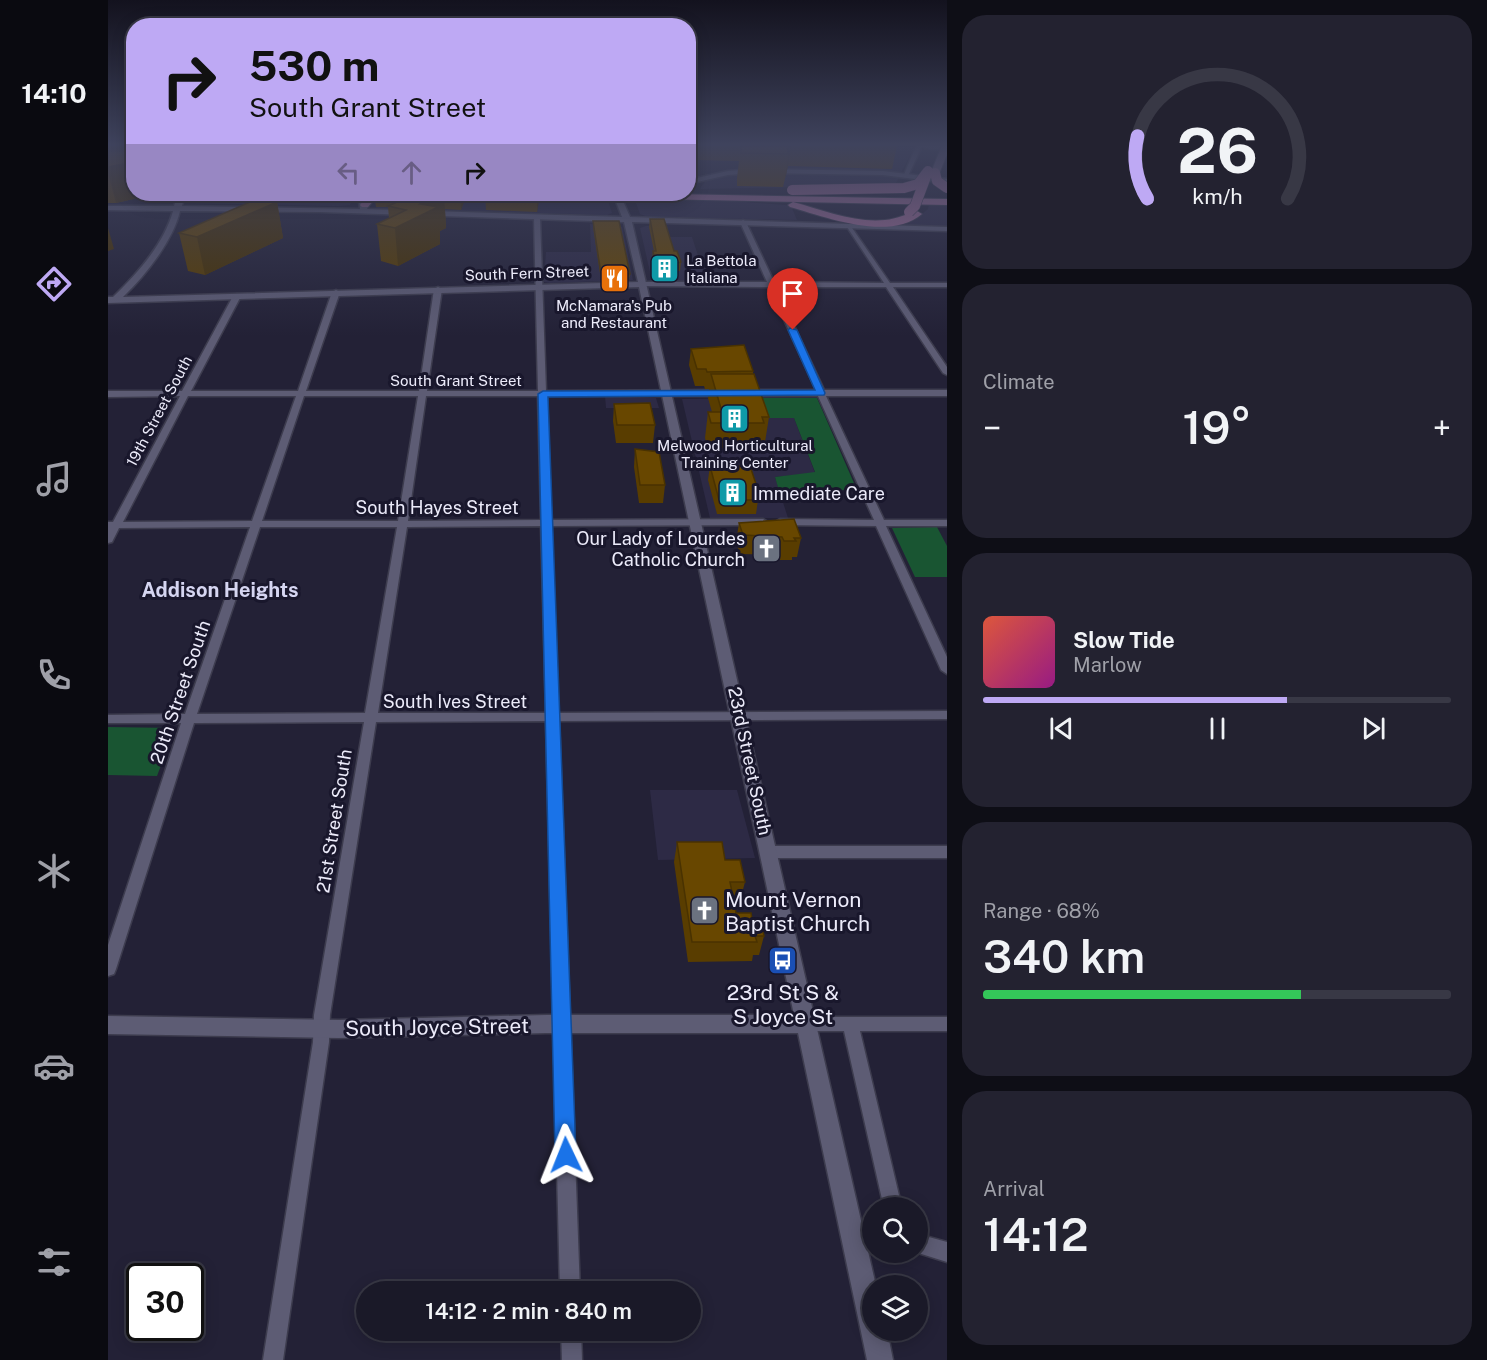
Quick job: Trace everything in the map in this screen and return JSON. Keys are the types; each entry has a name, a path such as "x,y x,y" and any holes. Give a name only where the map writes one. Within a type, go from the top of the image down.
{"highway":[{"path":"807,209 862,223 894,222 920,209"},
{"path":"832,209 842,216 863,220 892,218 913,213"}],"street":[{"path":"108,308 111,298 135,267 163,222 167,209"},
{"path":"111,298 137,279 173,225 177,209"},
{"path":"389,209 537,218 947,230"},
{"name":"23rd Street South","path":"625,209 770,852 862,1279"},
{"path":"537,218 570,1281"},
{"path":"744,224 947,670"},
{"path":"850,228 947,373"},
{"name":"South Fern Street","path":"111,298 643,284 947,285"},
{"name":"21st Street South","path":"273,1360 322,1029 403,524 438,289"},
{"name":"20th Street South","path":"108,969 190,719 336,292"},
{"name":"19th Street South","path":"108,540 112,525 237,296"},
{"name":"South Grant Street","path":"108,394 947,393"},
{"name":"South Hayes Street","path":"112,525 947,523"},
{"name":"South Ives Street","path":"108,719 947,715"},
{"path":"770,852 947,852"},
{"name":"South Joyce Street","path":"108,1025 322,1029 562,1024 947,1024"},
{"path":"850,1024 890,1197"},
{"path":"928,1247 947,1252"},
{"path":"571,1341 572,1360"},
{"name":"23rd Street South","path":"876,1341 880,1360"}],"shaded area":[{"path":"424,209 611,209 612,213 607,215"},
{"path":"638,209 792,209 797,220 648,217 640,214"},
{"path":"927,209 947,209 947,226 884,225 917,218"},
{"path":"590,224 622,227 633,280 544,282 546,252 591,252"},
{"path":"667,226 670,237 692,237 707,283 652,281 640,228"},
{"path":"605,396 656,398 659,408 606,408"},
{"path":"761,398 794,418 815,473 775,477 788,518 710,518 682,399"},
{"path":"650,790 737,790 755,858 658,860"}],"green space":[{"path":"761,398 817,398 857,490 779,491 775,477 815,472 794,418 768,418"},
{"path":"937,527 947,546 947,577 915,577 892,528"},
{"path":"108,727 175,728 157,776 108,775"}],"building":[{"path":"233,209 260,209 197,237 179,233"},
{"path":"404,209 433,209 395,228 377,224 406,210"},
{"path":"650,219 664,219 674,251 677,251 681,262 677,263 678,267 656,267 653,251 656,251"},
{"path":"593,221 619,221 630,274 601,274"},
{"path":"744,345 753,371 707,372 706,369 697,369 691,349"},
{"path":"711,374 754,374 769,417 762,417 764,423 711,423 708,412 722,412"},
{"path":"650,403 655,425 617,425 614,404"},
{"path":"635,449 659,452 665,485 640,485"},
{"path":"710,466 750,466 757,487 754,487 758,500 719,500"},
{"path":"794,519 801,538 794,538 796,541 784,541 782,537 743,535 739,523"},
{"path":"677,842 722,842 725,860 740,860 745,882 730,882 736,913 751,913 752,919 760,919 764,936 755,936 757,942 692,942"}],"place":[{"name":"La Bettola Italiana","path":"665,269"},
{"name":"McNamara's Pub and Restaurant","path":"614,278"},
{"name":"Melwood Horticultural Training Center","path":"735,418"},
{"name":"Immediate Care","path":"732,493"},
{"name":"Our Lady of Lourdes Catholic Church","path":"766,548"},
{"name":"Mount Vernon Baptist Church","path":"704,911"},
{"name":"23rd St S & S Joyce St","path":"783,961"}],"district":[{"name":"Addison Heights","path":"220,590"}],"route":[{"path":"566,1155 543,394 821,393 793,330"}]}
